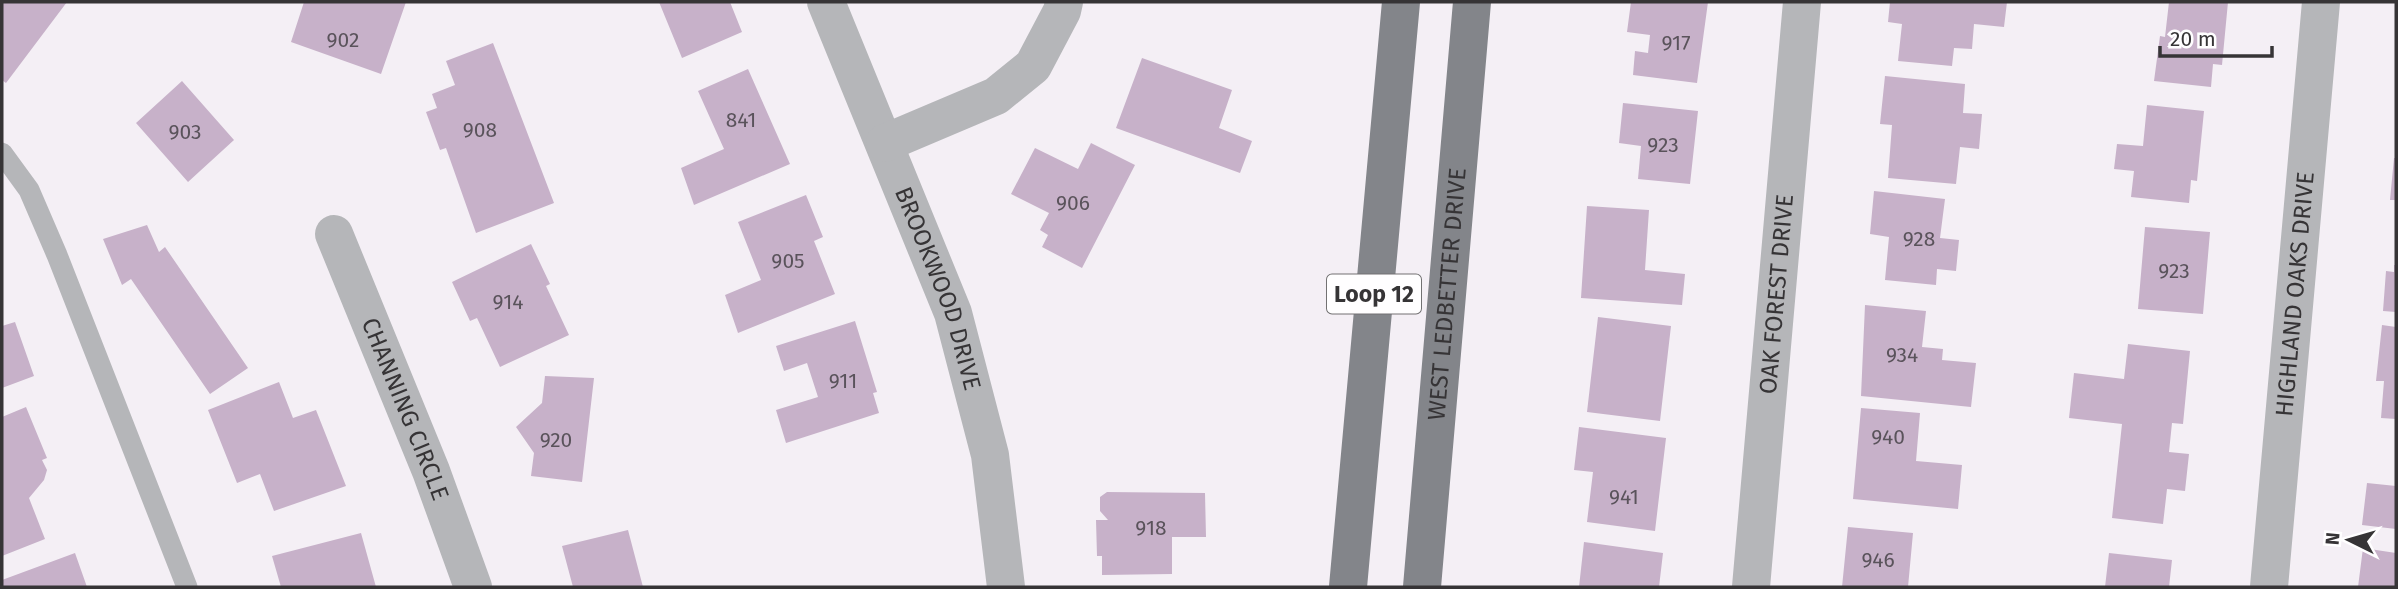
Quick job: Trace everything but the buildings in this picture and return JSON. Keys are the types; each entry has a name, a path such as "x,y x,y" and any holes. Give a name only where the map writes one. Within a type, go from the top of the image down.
{"main road":[{"name":"Loop 12","path":"1348,587 1401,2"},
{"name":"WEST LEDBETTER DRIVE","path":"1422,587 1472,2"}],"street":[{"name":"BROOKWOOD DRIVE","path":"825,2 953,313 990,455 1006,587"},
{"path":"885,143 996,96 1033,66 1062,11 1064,2"},
{"name":"OAK FOREST DRIVE","path":"1751,587 1802,2"},
{"name":"HIGHLAND OAKS DRIVE","path":"2269,587 2320,2"},
{"name":"CHANNING CIRCLE","path":"334,233 431,471 473,587"}],"lane":[{"path":"2,153 29,190 57,255 187,587"}]}
